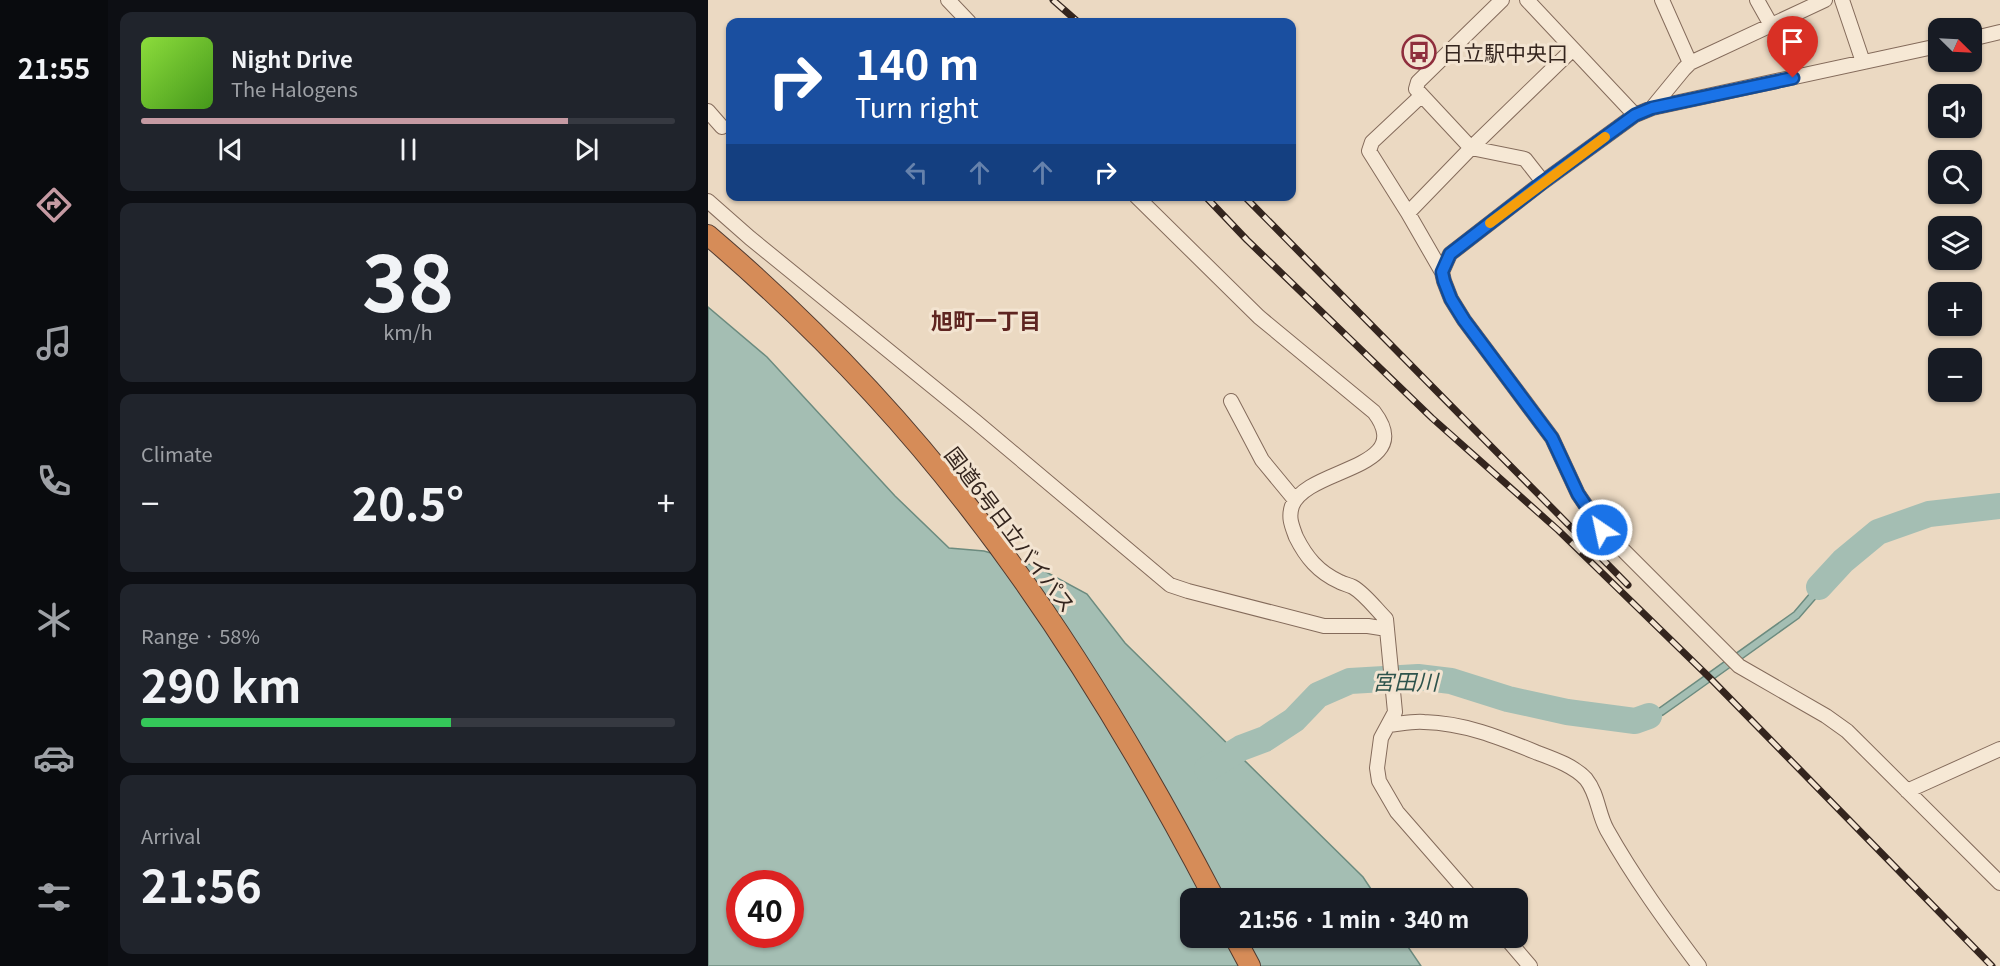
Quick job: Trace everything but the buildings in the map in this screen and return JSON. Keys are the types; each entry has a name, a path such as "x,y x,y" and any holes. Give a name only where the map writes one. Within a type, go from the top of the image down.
{"highway":[{"name":"国道6号日立バイパス","path":"708,235 747,269 839,359 891,415 971,510 1027,586 1100,698 1182,836 1209,888"},
{"path":"1240,948 1250,966"}],"street":[{"path":"948,0 965,18"},
{"path":"1502,0 1418,82 1416,88 1471,148 1525,159 1543,182"},
{"path":"1527,0 1635,115"},
{"path":"1662,0 1690,63"},
{"path":"1757,0 1771,25"},
{"path":"1652,108 1690,63 1825,0"},
{"path":"1842,0 1863,62"},
{"path":"1982,36 2000,32"},
{"path":"1442,272 1450,254 1635,115 1652,108 1928,48"},
{"path":"1408,213 1573,49"},
{"path":"1421,96 1372,142 1369,151 1442,272 1451,299 1464,320 1552,438 1578,494 1602,530 1739,666 1847,730 2000,883"},
{"path":"708,111 722,127"},
{"path":"708,201 1170,585 1324,626 1368,626 1387,629"},
{"path":"1141,201 1259,316 1374,412 1381,422 1384,431 1382,444 1376,455 1365,463 1327,477 1310,487 1295,500 1291,509 1290,522 1305,555 1324,573 1354,588 1386,619 1395,712 1381,738 1377,768 1379,781 1397,812 1463,888"},
{"path":"1231,401 1262,460 1295,500"},
{"path":"1388,725 1423,722 1455,725 1487,732 1564,763 1586,779 1597,800 1605,827 1624,859 1660,914 1699,966"},
{"path":"1907,791 2000,749"},
{"path":"1515,948 1530,966"}],"shaded area":[{"path":"708,307 767,357 895,496 949,548 984,551 1035,566 1087,594 1125,643 1363,877 1370,888 1180,888 1180,948 1409,948 1421,966 708,966"},
{"path":"1840,558 1845,565 1799,618 1663,715 1635,726 1617,725 1617,714 1635,716 1655,711 1794,612"}],"waterway":[{"name":"宮田川","path":"1819,587 1843,561 1878,532 1929,514 2000,506"},
{"name":"宮田川","path":"1207,769 1241,748 1265,739 1294,720 1318,695 1350,681 1418,677 1451,681 1508,699 1567,712 1635,721 1649,716"}],"railway":[{"path":"1053,0 1073,18"},
{"path":"1210,201 1247,240 1432,418 1558,530 1711,679 1992,966"},
{"path":"1249,201 1628,585"}],"slow traffic":[{"path":"1490,223 1605,137"}],"place":[{"name":"日立駅中央口","path":"1419,52"}],"district":[{"name":"旭町一丁目","path":"986,319"}],"route":[{"path":"1602,530 1578,494 1552,438 1464,320 1451,299 1442,272 1450,254 1635,115 1652,108 1793,78"}]}
